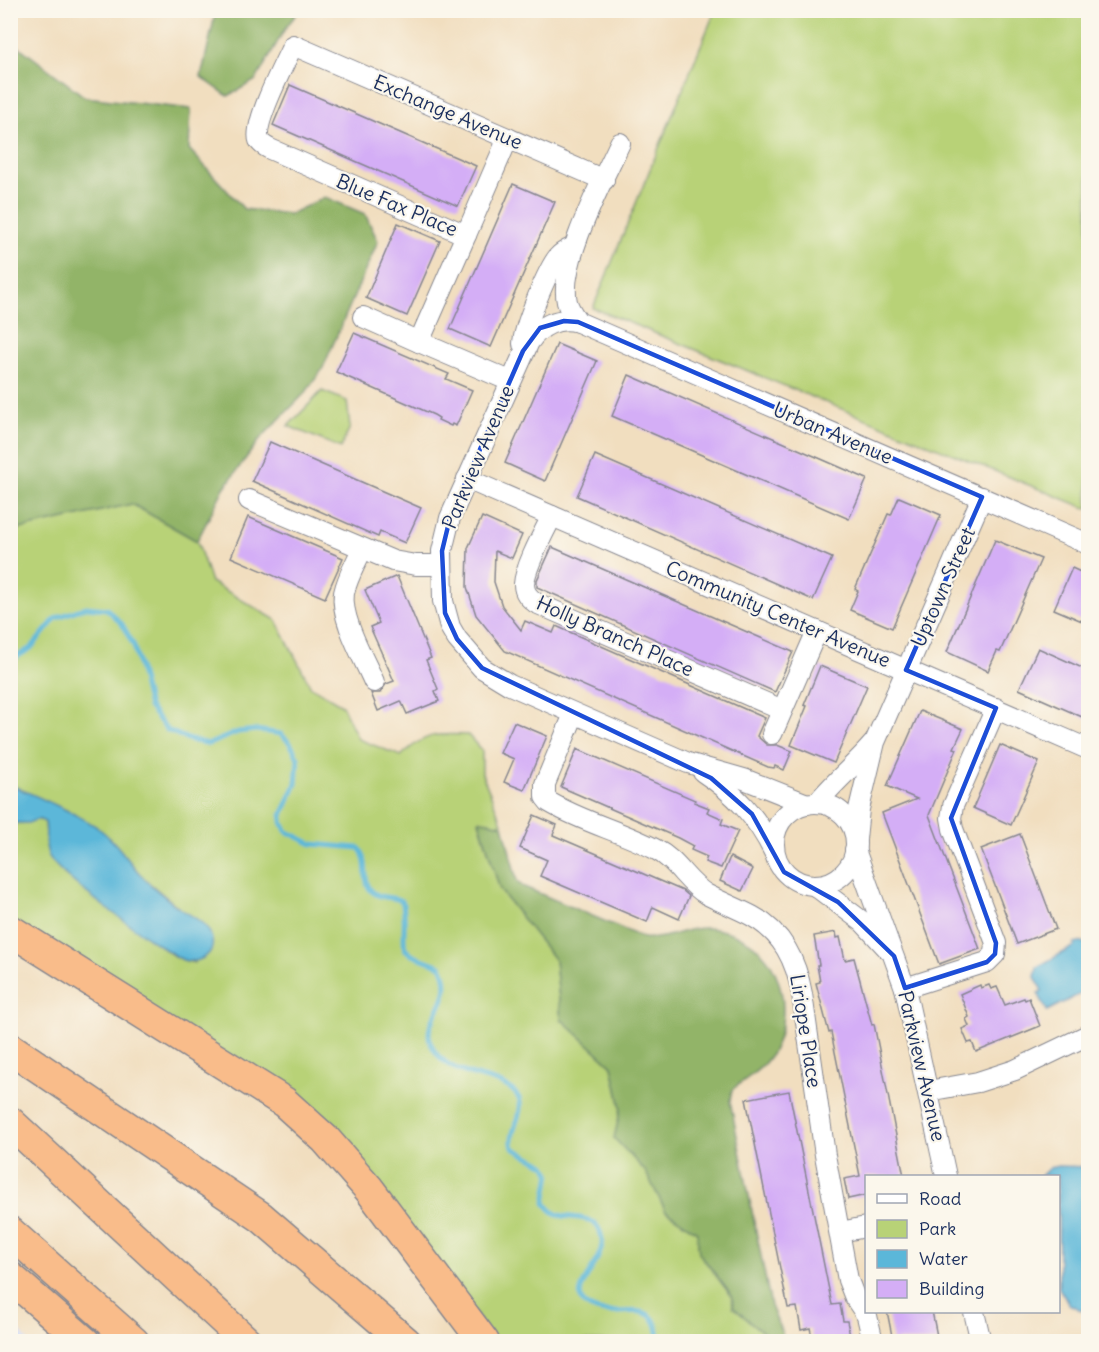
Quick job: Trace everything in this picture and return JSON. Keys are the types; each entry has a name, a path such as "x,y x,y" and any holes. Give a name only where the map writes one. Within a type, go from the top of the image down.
{"highway":[{"path":"10,930 285,1102 326,1140 369,1189 484,1341"},
{"path":"10,1048 261,1217 406,1341"},
{"path":"10,1122 247,1341"},
{"path":"10,1232 134,1341"},
{"path":"10,1277 86,1341"},
{"path":"10,1290 61,1341"}],"street":[{"name":"Exchange Avenue","path":"293,45 604,180"},
{"name":"Blue Fax Place","path":"293,45 259,123 259,139 263,145 466,235 419,342"},
{"path":"466,235 508,138"},
{"name":"Parkview Avenue","path":"620,143 574,247 561,254 554,264 526,327 523,351 450,518 441,565 446,613 454,633 469,654 496,678 688,763 812,803"},
{"path":"574,247 567,270 566,291 570,310 578,322"},
{"path":"363,317 510,381"},
{"name":"Urban Avenue","path":"523,351 534,334 547,325 564,321 578,322 1089,544"},
{"name":"Community Center Avenue","path":"467,479 1089,749"},
{"name":"Uptown Street","path":"856,844 859,809 874,742 982,497"},
{"path":"249,500 387,559 405,564 441,565"},
{"name":"Holly Branch Place","path":"552,516 526,575 525,592 529,598 782,710"},
{"path":"362,549 345,590 344,605 350,626 374,682"},
{"path":"772,734 817,631"},
{"path":"905,988 978,966 987,962 995,954 996,943 953,829 951,818 955,801 996,708"},
{"name":"Liriope Place","path":"574,714 545,784 545,797 549,802 668,856 700,890 763,922 781,939 792,957 802,994 825,1155 852,1291 865,1313"},
{"name":"Uptown Street","path":"812,803 846,774 874,742"},
{"name":"Parkview Avenue","path":"688,763 746,806 764,830 774,853"},
{"path":"812,803 838,810 847,818 856,844 852,861 846,871 837,879 826,884 814,885 793,879 778,863 773,842 780,821 788,813 812,803"},
{"name":"Parkview Avenue","path":"856,844 905,988 946,1175"},
{"name":"Parkview Avenue","path":"814,885 863,922 894,956"},
{"path":"928,1091 978,1082 1015,1070 1089,1035"},
{"path":"840,1232 865,1227"},
{"name":"Liriope Place","path":"865,1313 873,1341"},
{"path":"974,1313 981,1341"}],"highlighted area":[{"path":"564,321 578,322 982,497 906,670 996,708 951,818 996,943 995,954 987,962 905,988 894,956 838,902 784,872 752,814 711,778 482,668 457,639 445,613 442,551 450,518 523,351 540,328"}],"shaded area":[{"path":"11,1320 28,1341 11,1341"}],"green space":[{"path":"216,11 299,11 286,27 256,80 228,96 201,77"},
{"path":"715,11 1088,11 1088,509 593,308"},
{"path":"10,40 85,97 191,109 189,149 244,209 290,214 325,197 365,214 378,241 322,370 306,392 260,439 224,488 197,541 132,504 11,531"},
{"path":"322,391 347,401 350,427 341,448 288,426"},
{"path":"132,504 197,541 211,582 276,620 311,687 342,705 358,739 401,756 418,742 432,736 468,735 482,751 482,774 503,825 479,821 500,890 555,960 561,1019 612,1066 621,1108 615,1138 645,1170 666,1211 697,1232 699,1253 732,1297 733,1307 773,1341 495,1341 369,1172 11,921 11,823 41,820 45,822 46,835 64,874 171,954 194,963 177,906 141,876 111,839 75,814 11,785 10,531"},
{"path":"479,820 503,825 517,881 522,886 644,938 663,937 700,928 726,931 754,946 772,966 782,993 782,1024 778,1039 764,1064 732,1090 730,1101 771,1306 785,1341 773,1341 733,1307 732,1296 699,1253 697,1232 666,1211 645,1171 614,1138 621,1108 612,1066 561,1019 555,960 500,890"}],"water":[{"path":"11,785 55,804 103,832 148,882 207,928 212,940 210,952 201,959 183,960 87,893 55,864 48,854 45,822 38,819 28,823 11,823"},
{"path":"1083,942 1088,945 1088,990 1047,1011 1038,993 1042,991 1035,977 1037,967 1075,946 1074,944"},
{"path":"1088,1167 1088,1314 1069,1304 1060,1290 1060,1175 1042,1175 1049,1168"}],"building":[{"path":"290,85 476,166 458,206 273,125"},
{"path":"513,184 555,202 491,347 450,329"},
{"path":"398,223 440,241 407,316 366,298"},
{"path":"354,333 449,374 446,379 472,390 456,426 452,424 451,426 438,420 439,418 434,415 336,372"},
{"path":"557,344 597,361 545,481 505,463"},
{"path":"629,375 867,479 849,519 612,416"},
{"path":"270,442 421,508 405,543 380,532 378,537 252,481"},
{"path":"595,455 832,558 813,600 577,496"},
{"path":"899,497 941,515 892,628 850,610 858,591 855,589 888,514 891,515"},
{"path":"248,517 343,558 325,598 231,557"},
{"path":"482,517 522,535 512,558 495,551 494,582 502,606 521,630 525,621 553,633 556,626 765,718 757,736 767,745 777,745 792,751 784,770 775,766 774,768 768,767 505,651 476,615 467,587 468,548"},
{"path":"995,540 1041,559 1000,652 997,651 988,671 947,652"},
{"path":"552,547 793,652 775,692 537,587 537,580"},
{"path":"1072,568 1089,576 1089,624 1054,609"},
{"path":"397,576 431,658 426,660 438,689 435,691 439,701 407,714 401,701 378,711 371,693 380,693 386,684 394,681 370,627 379,623 365,590"},
{"path":"1038,648 1089,671 1089,720 1019,689"},
{"path":"820,666 867,686 834,763 791,745"},
{"path":"920,711 963,729 929,815 980,949 939,964 882,813 917,799 887,786"},
{"path":"514,722 547,736 524,790 504,782 514,759 500,753"},
{"path":"1000,745 1039,762 1011,825 973,808"},
{"path":"577,749 695,800 694,802 709,808 707,812 723,819 721,824 738,831 721,868 705,862 707,857 691,850 693,846 678,838 561,787"},
{"path":"534,815 557,825 553,835 683,891 689,896 679,919 653,907 647,922 540,876 547,860 520,848"},
{"path":"1020,834 1056,929 1017,944 981,849"},
{"path":"730,857 753,869 742,891 720,881"},
{"path":"836,932 837,938 840,937 845,960 854,958 872,1025 874,1024 904,1175 865,1175 865,1195 848,1199 844,1179 860,1176 831,1032 829,1033 816,983 820,982 814,936"},
{"path":"980,985 981,988 989,985 991,989 997,987 1005,1005 1029,998 1040,1026 976,1052 972,1042 968,1043 962,1029 969,1026 966,1019 969,1017 960,994"},
{"path":"789,1091 832,1305 840,1304 843,1321 847,1321 851,1341 813,1341 810,1328 801,1330 797,1307 788,1308 746,1099"},
{"path":"887,1313 932,1313 938,1341 893,1341"}],"waterway":[{"path":"10,661 31,648 56,618 86,607 107,609 122,624 134,646 149,707 167,730 190,740 209,744 238,732 256,730 281,734 290,743 298,758 296,784 282,815 286,831 312,844 359,848 363,853 367,884 370,889 377,895 402,901 405,949 412,955 441,966 445,978 443,999 430,1026 431,1044 439,1056 450,1065 499,1083 517,1095 520,1107 513,1135 513,1148 545,1165 550,1173 545,1203 557,1214 591,1221 600,1231 601,1248 583,1284 580,1292 581,1299 586,1305 597,1310 643,1313 651,1317 657,1326 659,1342"}]}
